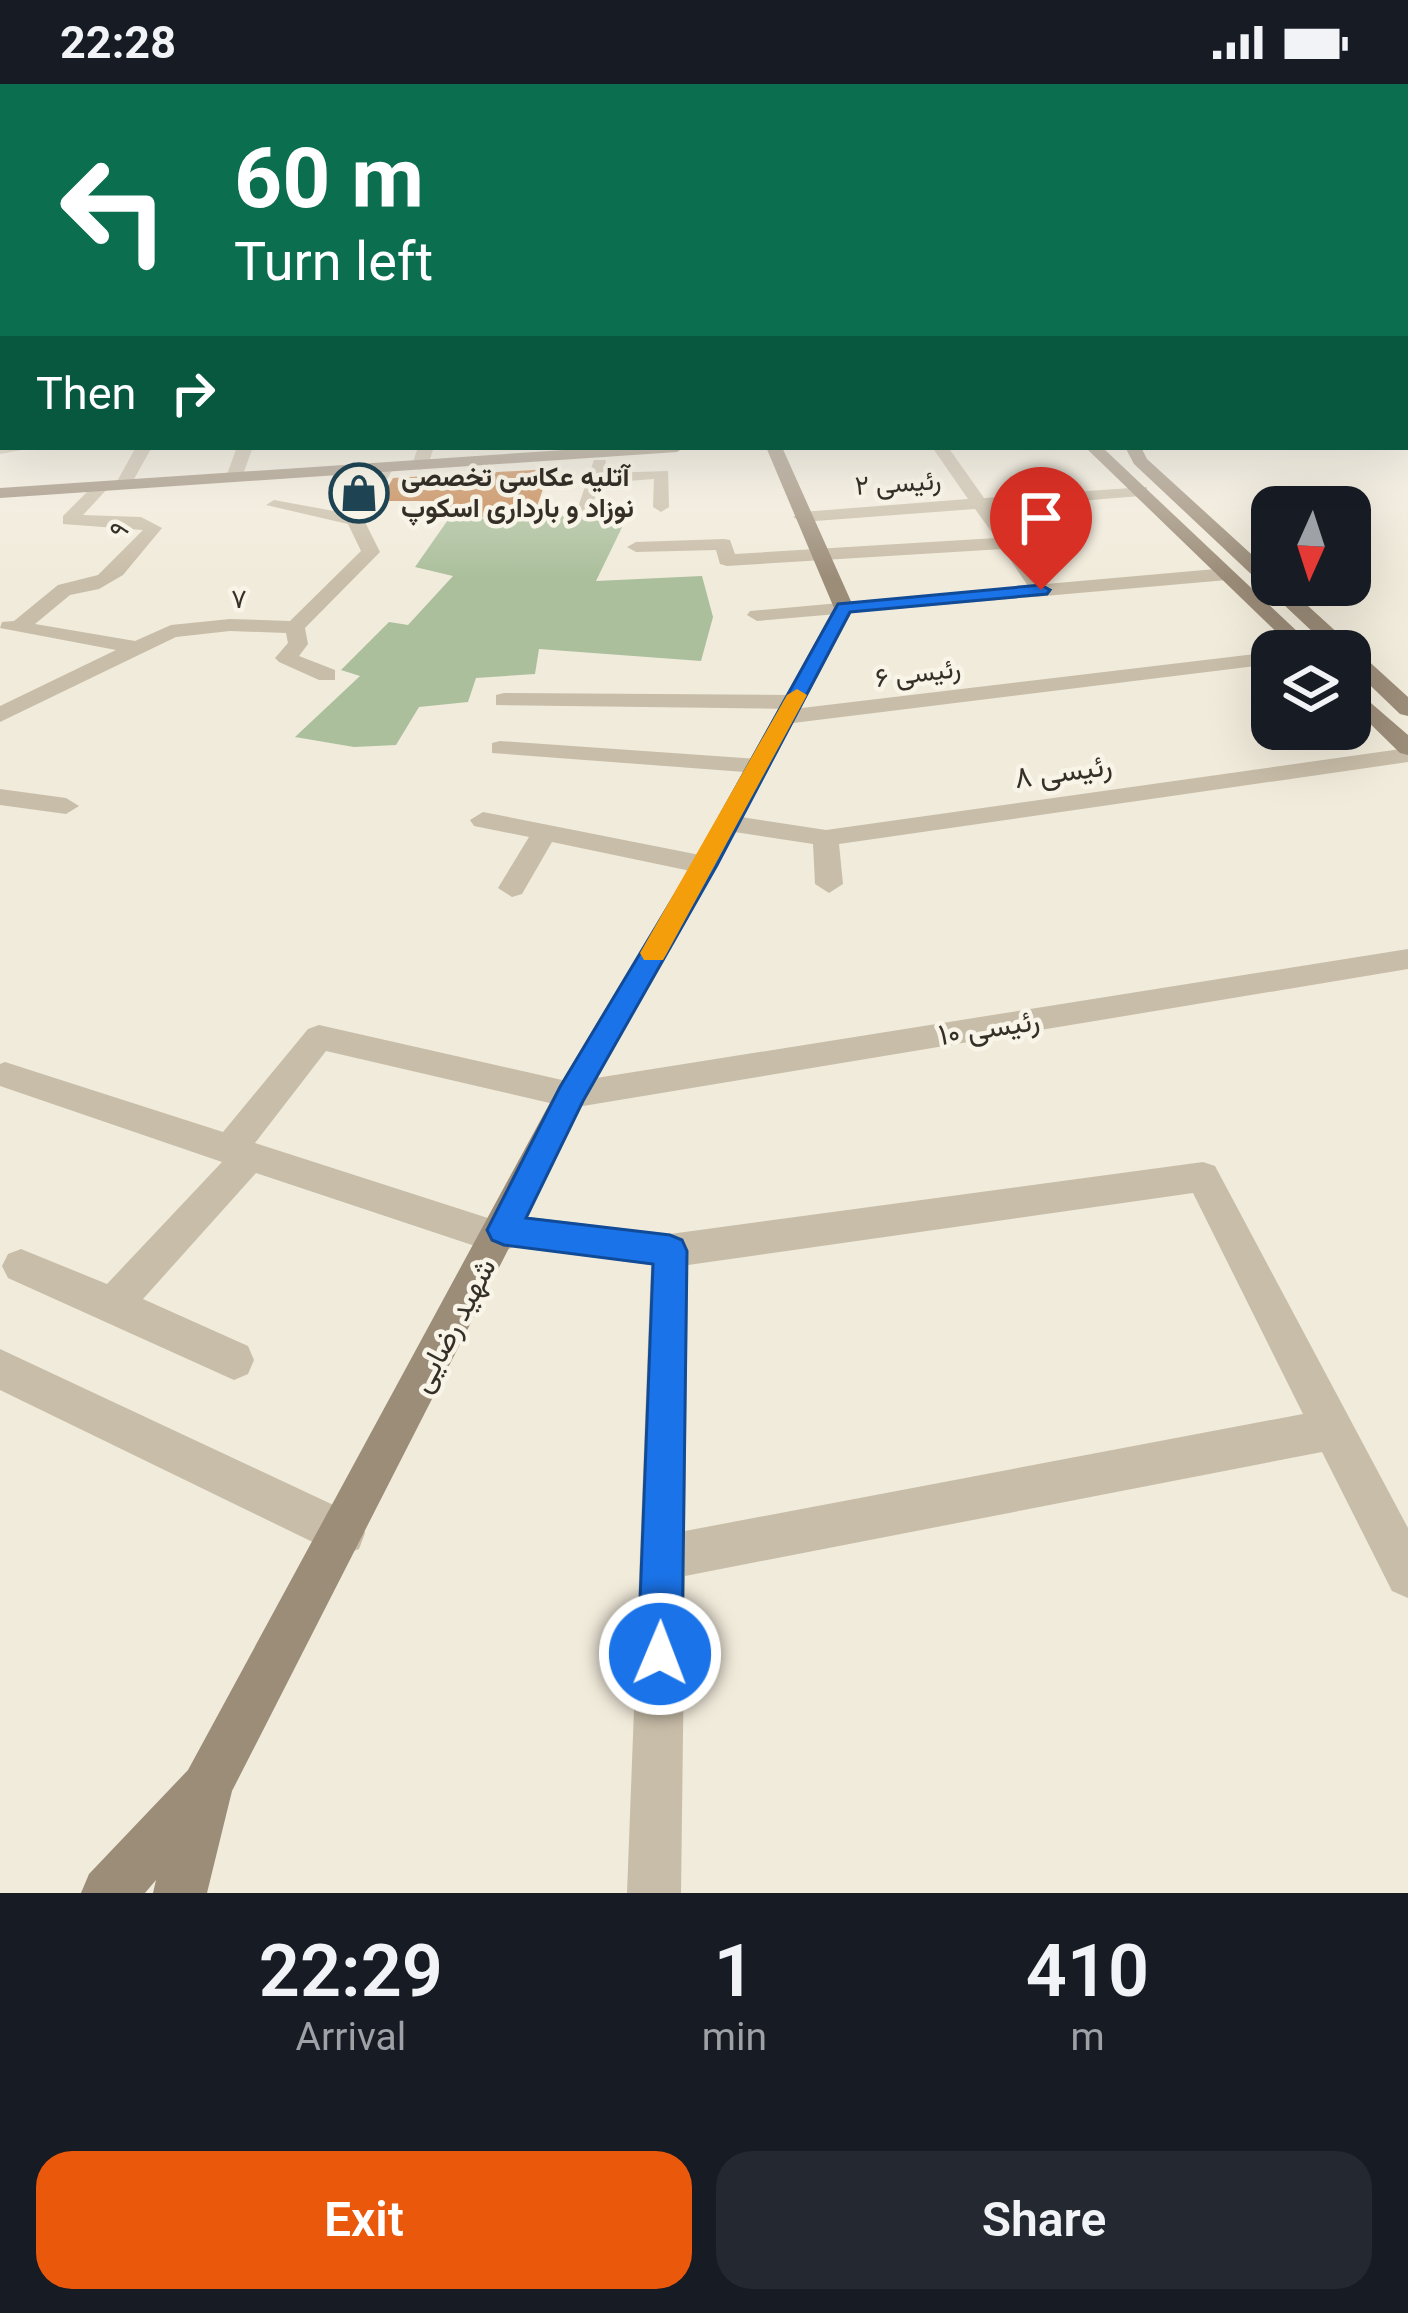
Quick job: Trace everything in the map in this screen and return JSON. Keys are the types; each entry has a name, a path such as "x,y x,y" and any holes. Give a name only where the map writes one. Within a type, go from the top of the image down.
{"main road":[{"path":"0,494 386,467 423,456 633,450"},
{"path":"775,450 844,608"},
{"path":"1096,450 1286,630"},
{"path":"1134,450 1251,564"},
{"path":"1297,606 1323,630"},
{"name":"شهید رضایی","path":"180,1893 208,1784 571,1095 705,865 844,608"},
{"path":"1371,674 1408,709"},
{"path":"1371,713 1408,751"},
{"path":"108,1893 208,1784"}],"street":[{"path":"123,485 142,450"},
{"path":"234,477 244,450"},
{"path":"942,450 1041,590"},
{"path":"580,515 604,452"},
{"path":"355,520 386,467"},
{"path":"595,478 662,474 662,507"},
{"name":"۹","path":"9,626 65,589 81,591 130,562 153,528 140,522 69,520 102,487"},
{"name":"رئیسی ۲","path":"802,518 1141,491"},
{"path":"274,505 355,520"},
{"path":"327,675 286,658 298,644 295,627 371,552 355,520"},
{"path":"636,547 724,544 727,560 1007,543"},
{"path":"757,615 1227,574"},
{"name":"۷","path":"0,715 171,631 230,625 295,627"},
{"path":"9,626 134,647"},
{"name":"رئیسی ۶","path":"505,700 789,709 1251,660"},
{"path":"500,748 758,766"},
{"name":"رئیسی ۸","path":"728,823 826,838 1408,751"},
{"path":"0,797 66,806"},
{"path":"483,820 705,865"},
{"path":"512,888 545,833"},
{"path":"826,838 829,884"},
{"name":"رئیسی ۱۰","path":"571,1095 1408,959"},
{"path":"113,1305 239,1153 319,1036 571,1095"},
{"path":"5,1076 501,1234 670,1251 1203,1177 1408,1576"},
{"path":"654,1893 670,1251"},
{"path":"21,1266 234,1360"},
{"path":"0,1369 343,1533"},
{"path":"662,1558 1334,1429"}],"green space":[{"path":"497,512 561,514 566,520 627,517 596,581 702,576 713,617 701,661 539,649 535,674 476,678 468,702 419,707 396,745 354,747 295,737 360,676 341,670 389,622 408,625 453,576 415,567 450,517 496,519"}],"building":[{"path":"550,469 535,512 493,509 493,518 427,514 443,501 380,501 393,478"}],"slow traffic":[{"path":"653,953 797,695"}],"place":[{"name":"آتلیه عکاسی تخصصی نوزاد و بارداری اسکوپ","path":"359,493"}],"route":[{"path":"660,1654 670,1251 504,1230 571,1095 705,865 844,608 1041,590"}]}
